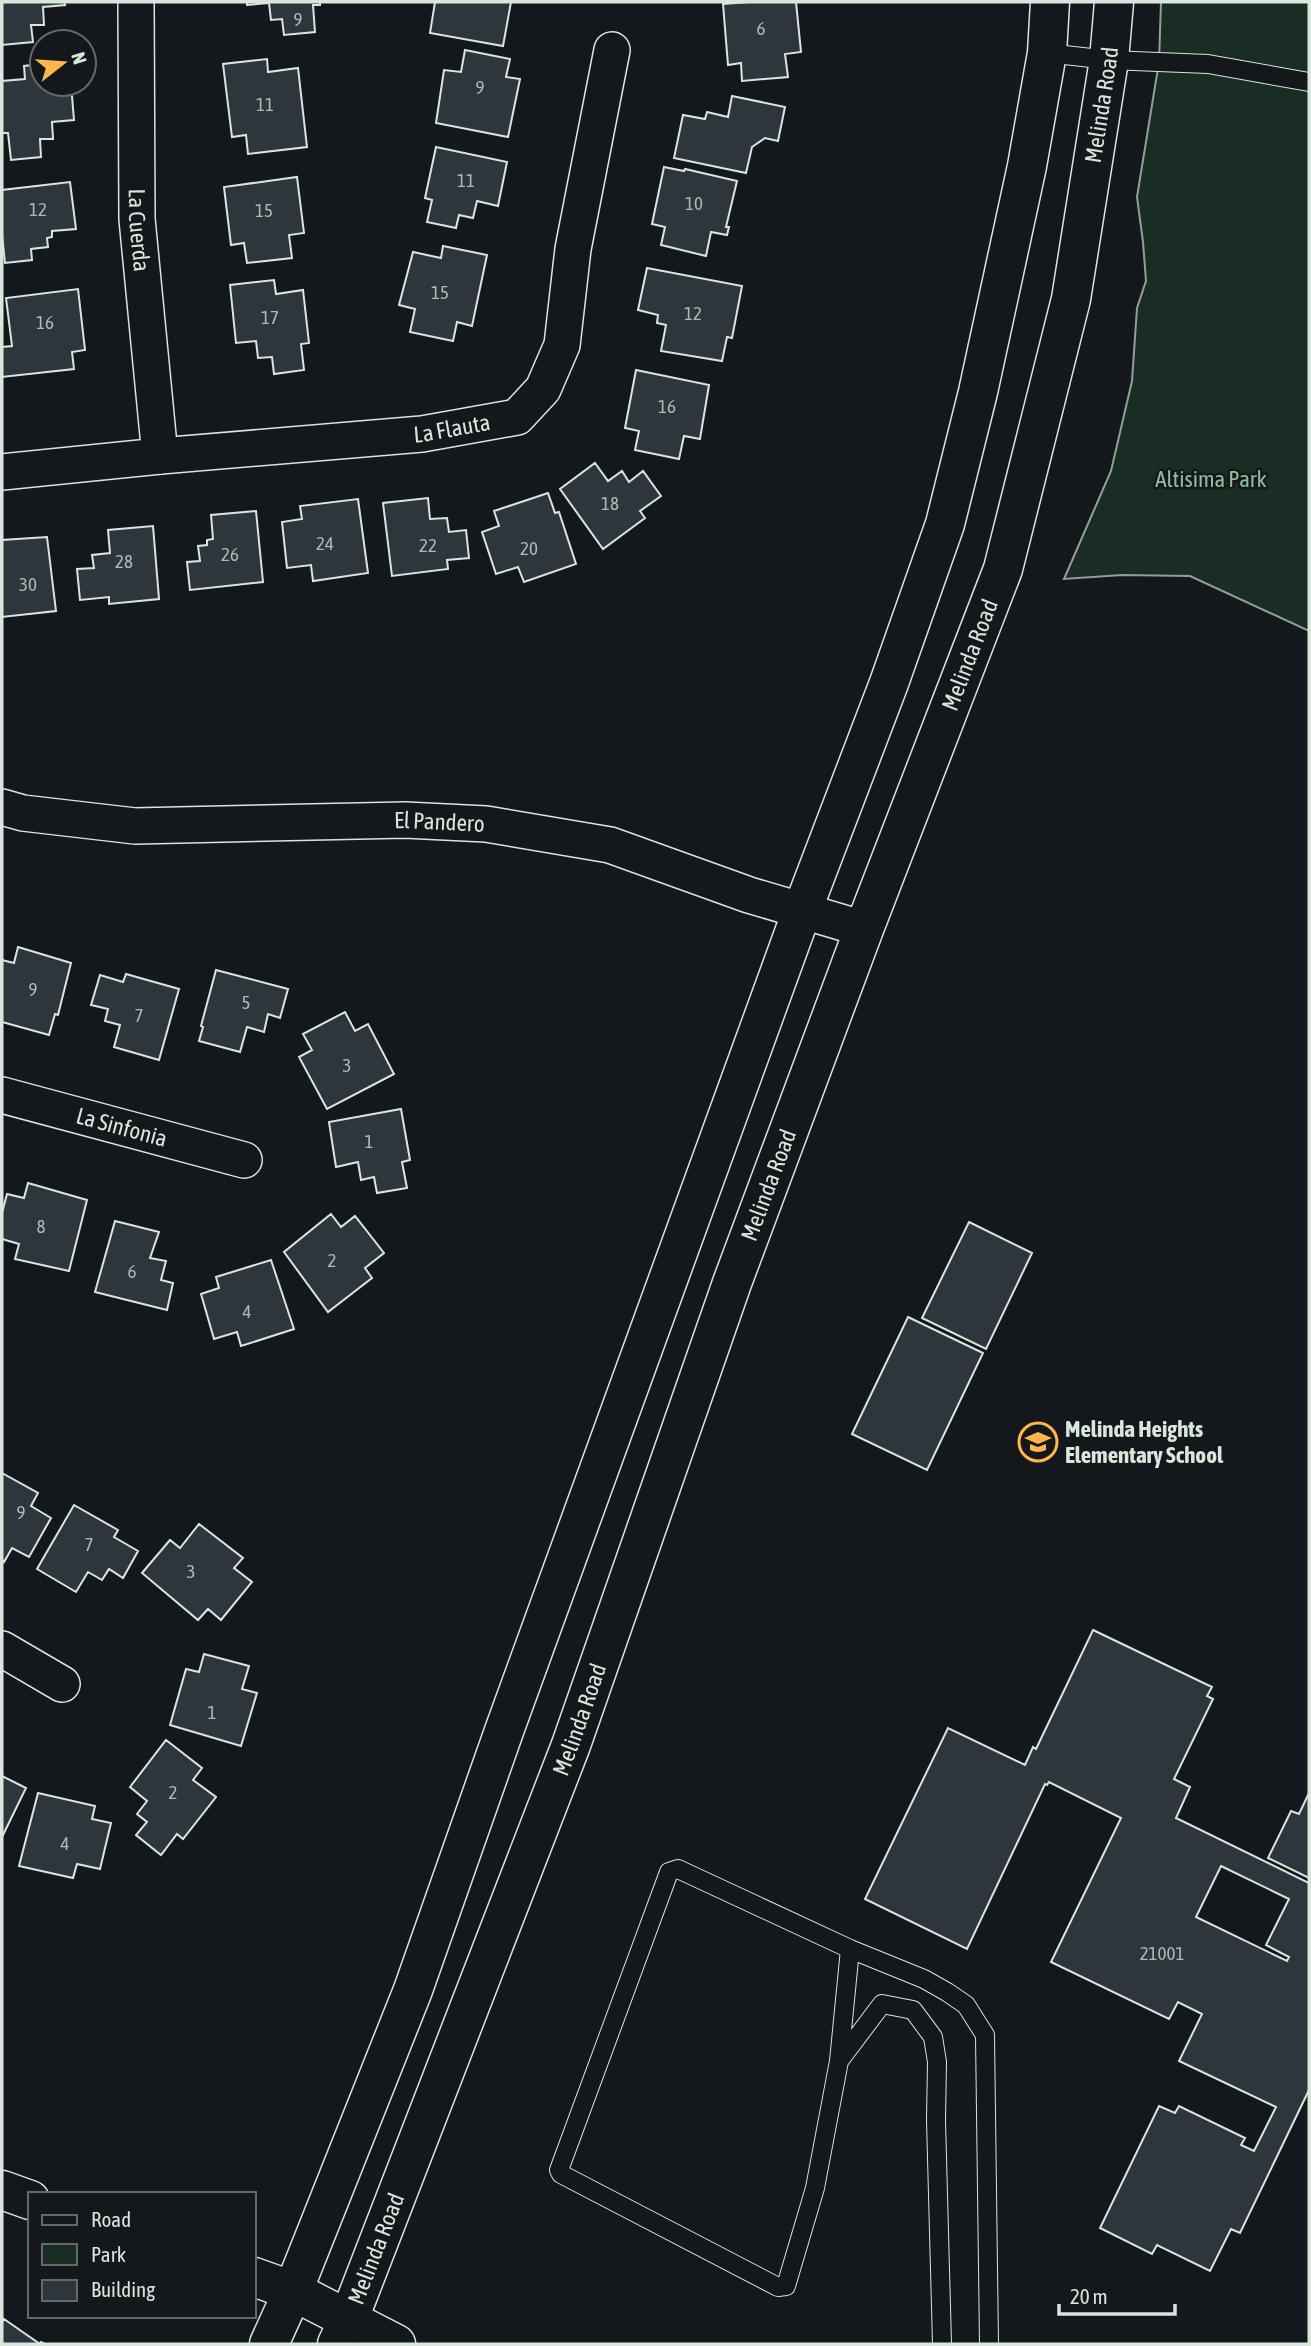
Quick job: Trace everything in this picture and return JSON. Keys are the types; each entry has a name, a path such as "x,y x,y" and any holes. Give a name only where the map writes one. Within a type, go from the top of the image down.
{"main road":[{"path":"269,2344 293,2291 413,1990 509,1718 945,524 1004,281 1047,53 1050,2"},
{"name":"Melinda Road","path":"342,2333 571,1745 732,1283 864,929 1003,569 1071,299 1109,60 1114,2"},
{"path":"2,2190 28,2199"},
{"path":"256,2278 293,2291 342,2333 396,2344"}],"street":[{"name":"La Cuerda","path":"136,2 137,219 159,456"},
{"name":"La Flauta","path":"2,472 422,434 517,417 544,389 562,345 573,249 612,50"},
{"name":"El Pandero","path":"2,807 23,813 135,826 405,820 486,824 610,845 749,895 864,929"},
{"name":"La Sinfonia","path":"2,1095 244,1160"},
{"path":"2,1649 62,1684"}],"lane":[{"path":"1047,53 1109,60 1208,64 1309,82"},
{"path":"850,1949 839,2061 815,2188 788,2285 783,2288 566,2178 559,2170 669,1872 678,1869 850,1949 924,1979 966,2005 985,2035 989,2344"},
{"path":"839,2061 882,2004 914,2010 933,2037 937,2062 942,2344"}],"green space":[{"name":"Altisima Park","path":"1161,2 1309,2 1309,631 1190,576 1122,575 1064,579 1111,471 1132,381 1137,308 1146,281 1137,197 1159,62"}],"building":[{"path":"2,2 64,2 65,5 43,7 44,25 31,25 31,28 28,28 28,42 2,45"},
{"path":"247,2 320,2 320,5 313,5 315,32 284,35 282,19 271,20 269,3 247,5"},
{"path":"435,2 511,2 503,46 430,33"},
{"path":"796,2 801,52 785,54 788,77 742,81 741,63 728,65 723,4"},
{"path":"465,50 510,59 506,77 520,79 508,137 436,123 444,70 461,72"},
{"path":"267,59 268,72 298,68 307,147 248,154 246,135 232,137 223,64"},
{"path":"24,66 28,66 28,98 72,98 74,120 52,122 53,139 40,139 41,157 11,160 8,133 2,133 2,81 25,79"},
{"path":"732,96 785,107 778,141 765,138 752,147 746,173 674,158 683,115 705,119 707,112 728,117"},
{"path":"436,147 507,162 498,206 477,201 473,218 459,215 456,228 427,222 432,200 425,198"},
{"path":"664,167 737,181 726,227 729,227 727,235 711,232 706,256 661,245 665,227 652,224"},
{"path":"297,177 304,233 289,235 292,258 247,263 244,243 231,245 224,187"},
{"path":"70,182 76,229 52,231 52,237 47,238 48,247 31,249 32,260 5,263 2,190"},
{"path":"443,246 487,255 472,326 457,322 453,341 410,332 415,309 399,305 413,252 441,258"},
{"path":"647,268 742,286 732,338 727,337 722,361 661,351 666,325 657,323 658,315 638,310"},
{"path":"274,280 276,294 303,290 309,343 301,344 304,370 274,374 272,357 258,358 256,341 236,343 230,285"},
{"path":"78,289 85,350 72,352 74,369 2,377 2,347 12,346 6,298"},
{"path":"636,370 709,385 700,439 684,436 679,459 635,450 639,431 625,428"},
{"path":"595,463 608,481 622,471 629,482 643,471 661,496 640,511 645,518 603,549 560,489"},
{"path":"548,493 555,513 559,512 576,564 524,582 518,567 496,574 482,532 499,526 494,511"},
{"path":"428,498 430,519 447,518 449,532 466,530 469,558 447,560 448,569 392,576 383,503"},
{"path":"358,499 368,573 313,581 311,565 287,568 282,522 302,519 300,506"},
{"path":"256,511 263,582 190,590 187,562 200,561 198,546 207,545 207,540 213,539 211,515"},
{"path":"153,526 159,599 109,604 109,597 80,600 77,569 94,568 92,555 110,553 108,530"},
{"path":"47,537 56,611 2,617 2,540"},
{"path":"18,947 71,963 58,1015 55,1014 49,1035 2,1022 2,960 14,963"},
{"path":"216,970 288,989 280,1018 268,1014 264,1032 247,1027 240,1052 199,1041"},
{"path":"126,974 179,989 159,1060 114,1047 120,1025 105,1021 108,1009 91,1005 100,975 123,982"},
{"path":"345,1012 355,1031 368,1024 394,1074 327,1109 299,1057 312,1050 303,1034"},
{"path":"401,1109 410,1160 402,1162 407,1188 377,1193 374,1177 361,1180 358,1162 336,1167 329,1122"},
{"path":"28,1183 87,1200 69,1271 15,1259 19,1244 2,1239 2,1213 7,1194 24,1198"},
{"path":"331,1214 341,1227 355,1216 384,1253 365,1268 372,1278 328,1312 284,1252"},
{"path":"115,1221 159,1232 150,1258 166,1261 161,1280 173,1283 167,1310 95,1292"},
{"path":"969,1222 1032,1253 986,1349 922,1318"},
{"path":"271,1260 294,1329 241,1346 237,1332 214,1339 201,1294 219,1288 216,1277"},
{"path":"908,1317 983,1353 927,1470 852,1434"},
{"path":"2,1473 38,1493 31,1506 51,1518 29,1557 12,1548 4,1562 2,1560"},
{"path":"74,1505 118,1530 114,1537 138,1551 123,1578 109,1569 102,1580 88,1572 76,1592 37,1569"},
{"path":"199,1524 243,1558 234,1568 252,1582 221,1620 208,1609 198,1620 142,1573 170,1540 180,1548"},
{"path":"1093,1630 1212,1687 1207,1696 1213,1699 1174,1779 1190,1787 1176,1818 1309,1883 1309,2090 1240,2233 1231,2229 1210,2271 1157,2245 1152,2254 1100,2228 1159,2106 1175,2113 1179,2106 1245,2138 1241,2145 1254,2151 1276,2107 1179,2061 1202,2014 1178,2002 1169,2019 1051,1962 1121,1818 1049,1782 1045,1784 967,1949 865,1899 948,1728 1025,1765 1033,1747 1036,1749","holes":["1221,1866 1289,1899 1266,1945 1289,1957 1287,1961 1196,1917"]},
{"path":"204,1654 249,1666 242,1689 257,1693 241,1746 170,1725 186,1669 199,1672"},
{"path":"166,1740 202,1768 193,1780 216,1797 183,1839 177,1834 161,1855 136,1835 147,1822 137,1814 147,1801 130,1787"},
{"path":"2,1776 26,1788 2,1837"},
{"path":"38,1793 95,1806 92,1819 111,1823 100,1869 77,1864 73,1878 19,1866"},
{"path":"1309,1793 1309,1878 1268,1858 1291,1811 1299,1814"},
{"path":"4,2319 40,2344 2,2344"}],"place":[{"name":"Melinda Heights Elementary School","path":"1038,1442"}]}
